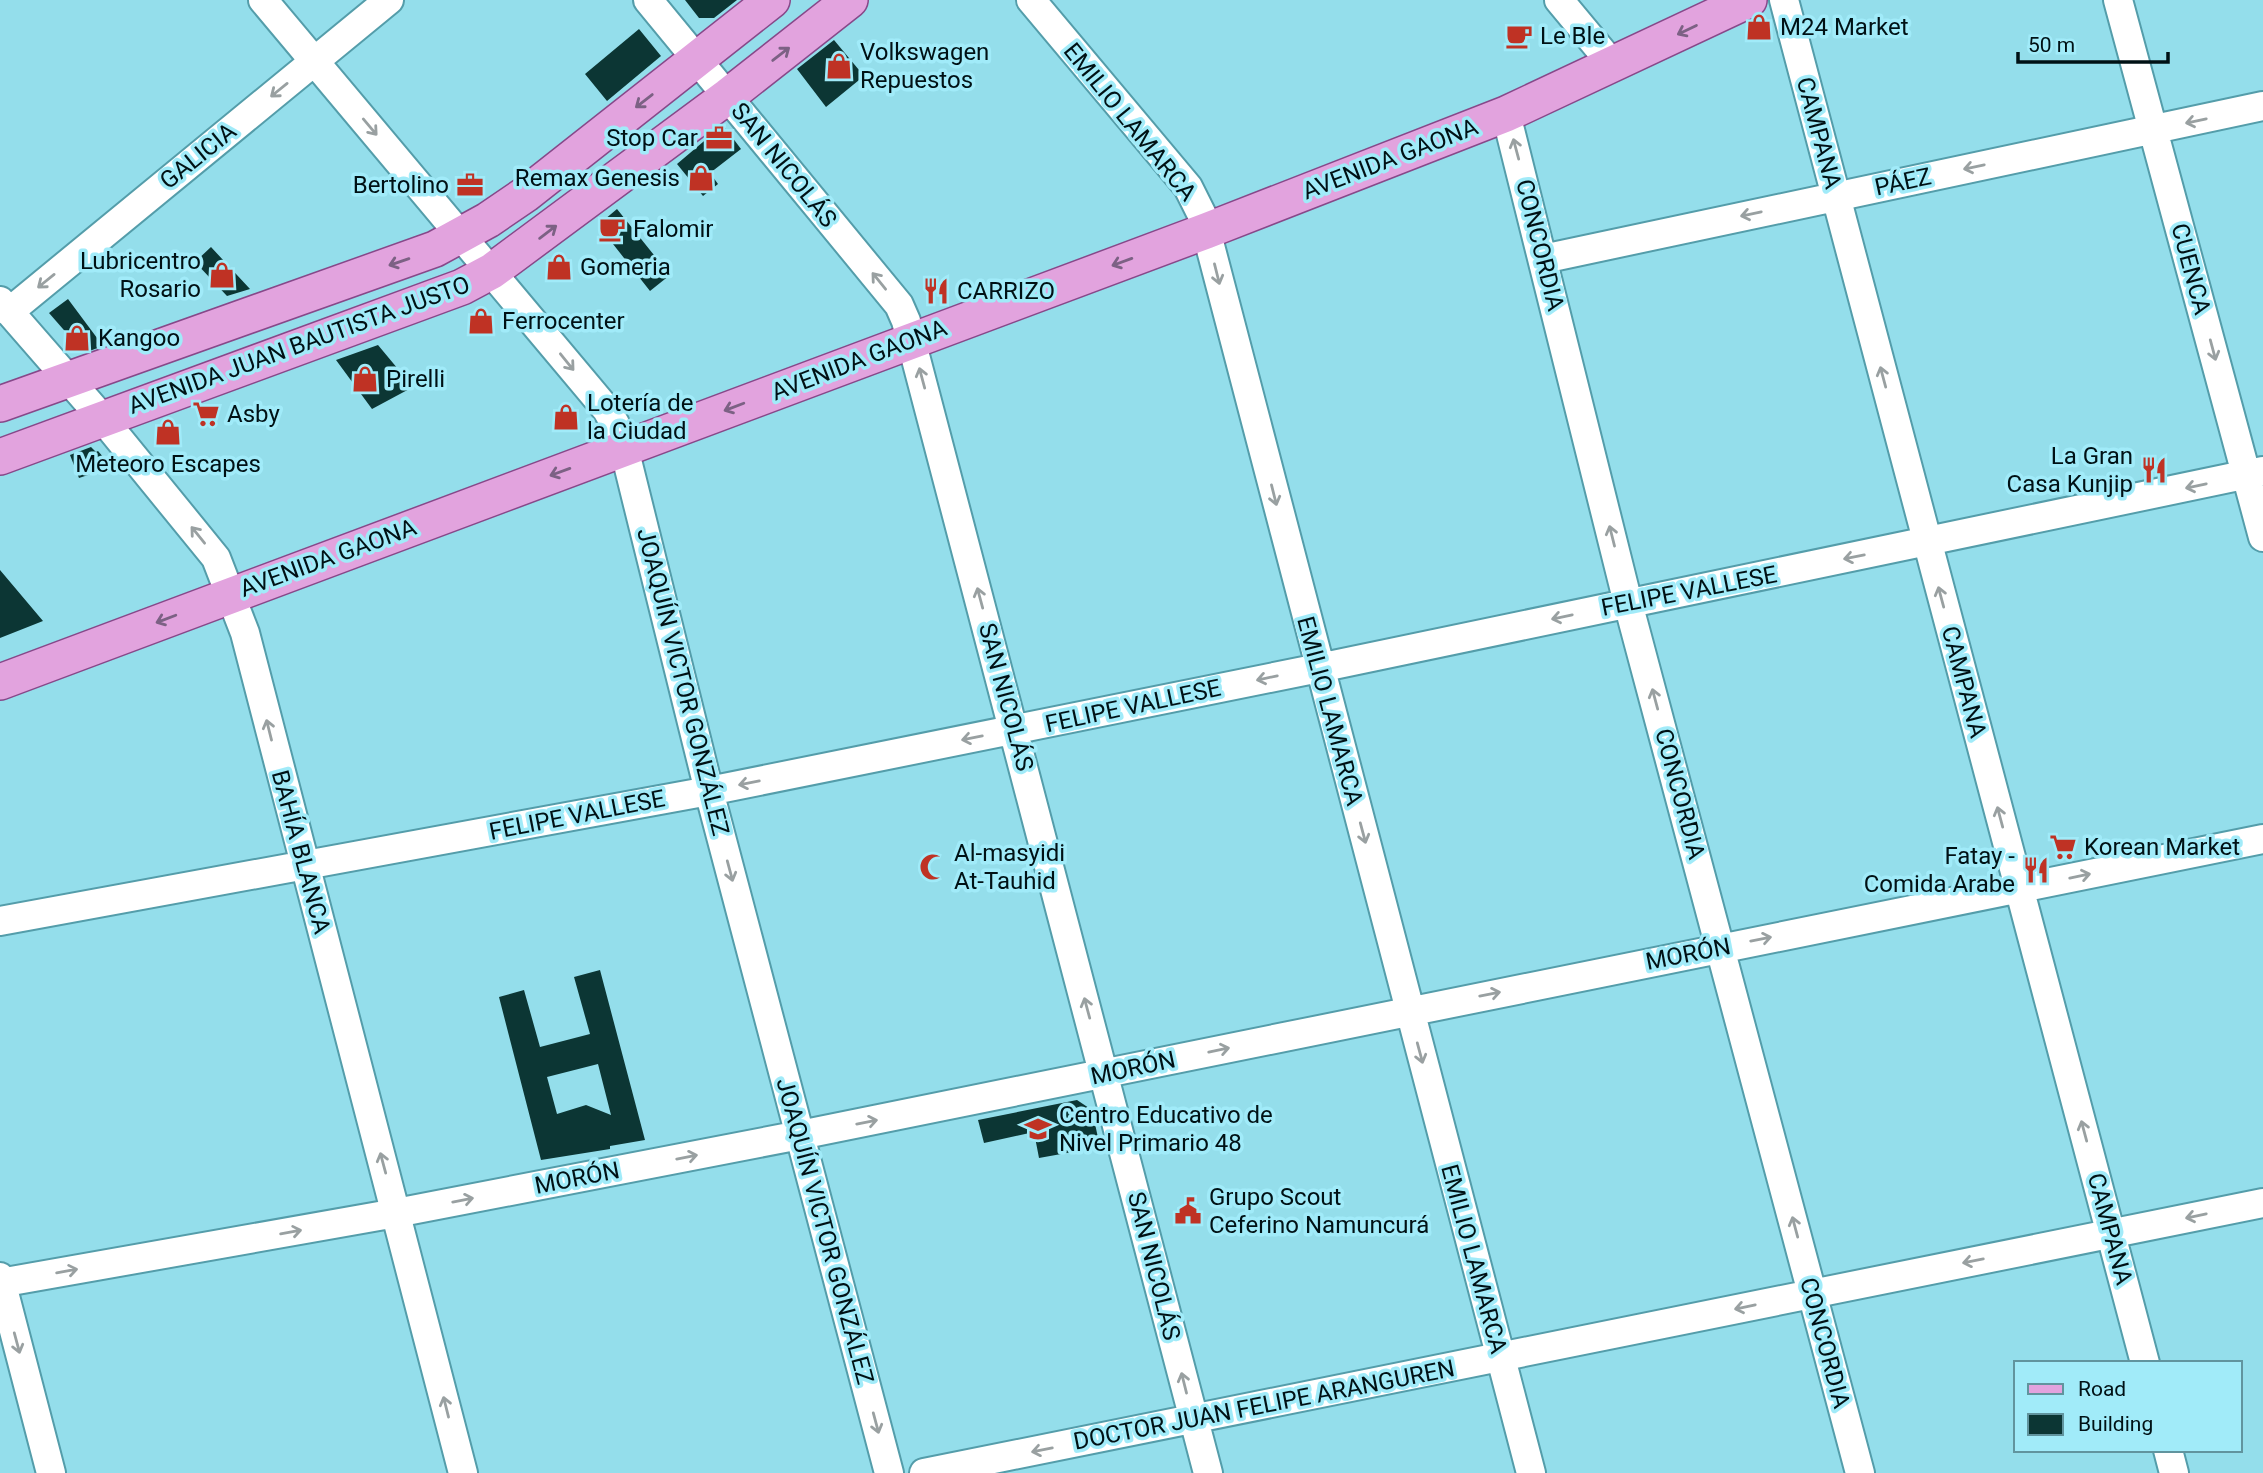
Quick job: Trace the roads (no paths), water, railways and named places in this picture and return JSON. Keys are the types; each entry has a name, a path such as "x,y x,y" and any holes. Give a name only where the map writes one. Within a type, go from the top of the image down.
{"main road":[{"name":"AVENIDA JUAN BAUTISTA JUSTO","path":"0,404 435,249 462,236 526,194 772,0"},
{"name":"AVENIDA JUAN BAUTISTA JUSTO","path":"0,457 463,287 492,271 728,96 850,0"},
{"name":"AVENIDA GAONA","path":"0,682 1206,231 1506,114 1748,0"}],"street":[{"name":"JOAQUÍN VICTOR GONZÁLEZ","path":"263,0 492,271 607,410 615,424 624,448 709,791 889,1473"},
{"name":"GALICIA","path":"4,307 389,0"},
{"name":"SAN NICOLÁS","path":"648,0 899,304 912,339 1208,1473"},
{"name":"EMILIO LAMARCA","path":"1031,0 1188,187 1199,208 1531,1473"},
{"path":"1559,0 1613,65"},
{"name":"CAMPANA","path":"1784,0 2144,1361"},
{"name":"CUENCA","path":"2118,0 2255,473 2263,537"},
{"name":"PÁEZ","path":"1543,259 2263,107"},
{"name":"CONCORDIA","path":"1506,114 1628,603 1860,1473"},
{"name":"BAHÍA BLANCA","path":"4,307 102,418 216,558 244,634 463,1473"},
{"name":"FELIPE VALLESE","path":"0,921 709,791 1319,668 2255,473"},
{"name":"MORÓN","path":"0,1281 396,1213 800,1135 2263,839"},
{"name":"DOCTOR JUAN FELIPE ARANGUREN","path":"924,1473 2263,1203"},
{"path":"0,1281 51,1473"},
{"path":"2169,1452 2174,1473"}],"place":[{"name":"M24 Market","path":"1759,27"},
{"name":"Le Ble","path":"1519,36"},
{"name":"Volkswagen Repuestos","path":"839,66"},
{"name":"Stop Car","path":"719,138"},
{"name":"Remax Genesis","path":"701,178"},
{"name":"Bertolino","path":"470,185"},
{"name":"Falomir","path":"612,229"},
{"name":"Gomeria","path":"559,267"},
{"name":"Lubricentro Rosario","path":"222,275"},
{"name":"CARRIZO","path":"936,291"},
{"name":"Ferrocenter","path":"481,321"},
{"name":"Kangoo","path":"77,338"},
{"name":"Pirelli","path":"365,379"},
{"name":"Asby","path":"206,414"},
{"name":"Lotería de la Ciudad","path":"566,417"},
{"name":"Meteoro Escapes","path":"168,432"},
{"name":"La Gran Casa Kunjip","path":"2154,470"},
{"name":"Korean Market","path":"2063,847"},
{"name":"Al-masyidi At-Tauhid","path":"933,867"},
{"name":"Fatay - Comida Arabe","path":"2036,870"},
{"name":"Centro Educativo de Nivel Primario 48","path":"1038,1129"},
{"name":"Grupo Scout Ceferino Namuncurá","path":"1188,1211"}]}
